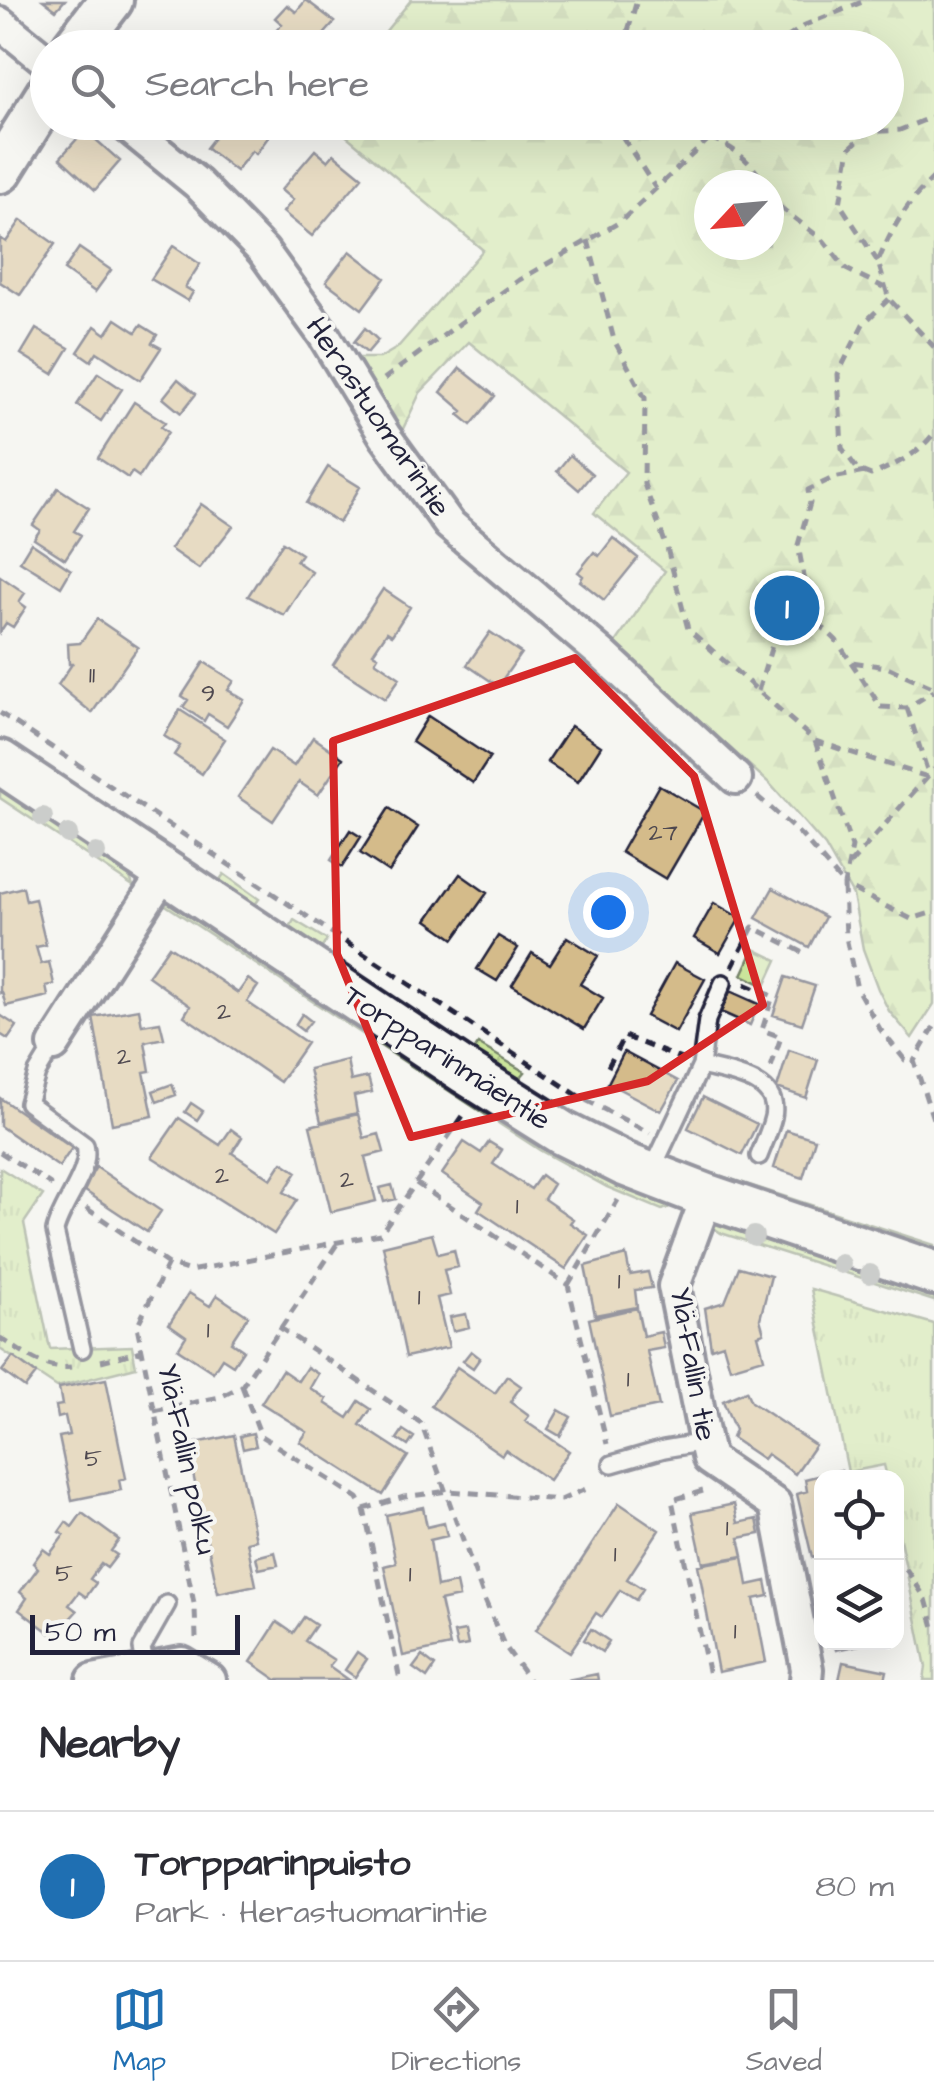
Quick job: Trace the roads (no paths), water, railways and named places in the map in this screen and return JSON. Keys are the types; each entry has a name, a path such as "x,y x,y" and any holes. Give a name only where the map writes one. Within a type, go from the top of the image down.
{"street":[{"path":"88,30 111,0"},
{"path":"0,23 30,47"},
{"path":"0,171 30,123"},
{"name":"Herastuomarintie","path":"144,140 198,184 263,251 322,334 385,436 449,524 602,654 736,778"},
{"name":"Torpparinmäentie","path":"0,762 562,1132 707,1196 934,1273"},
{"path":"54,1045 164,873"},
{"name":"Ylä-Fallin tie","path":"707,1196 674,1286 705,1442 709,1459 775,1504 806,1680"},
{"path":"93,1680 182,1662 201,1674"}],"lane":[{"path":"644,1171 700,1066 707,1020 723,983"},
{"path":"54,1045 37,1072 28,1103 84,1146 87,1155 54,1230 82,1349"},
{"path":"700,1066 759,1082 764,1088 774,1113 759,1156"},
{"path":"612,1464 705,1442"},
{"path":"146,1670 142,1648 167,1604"}],"place":[{"name":"Torpparinpuisto","path":"787,608"}]}
